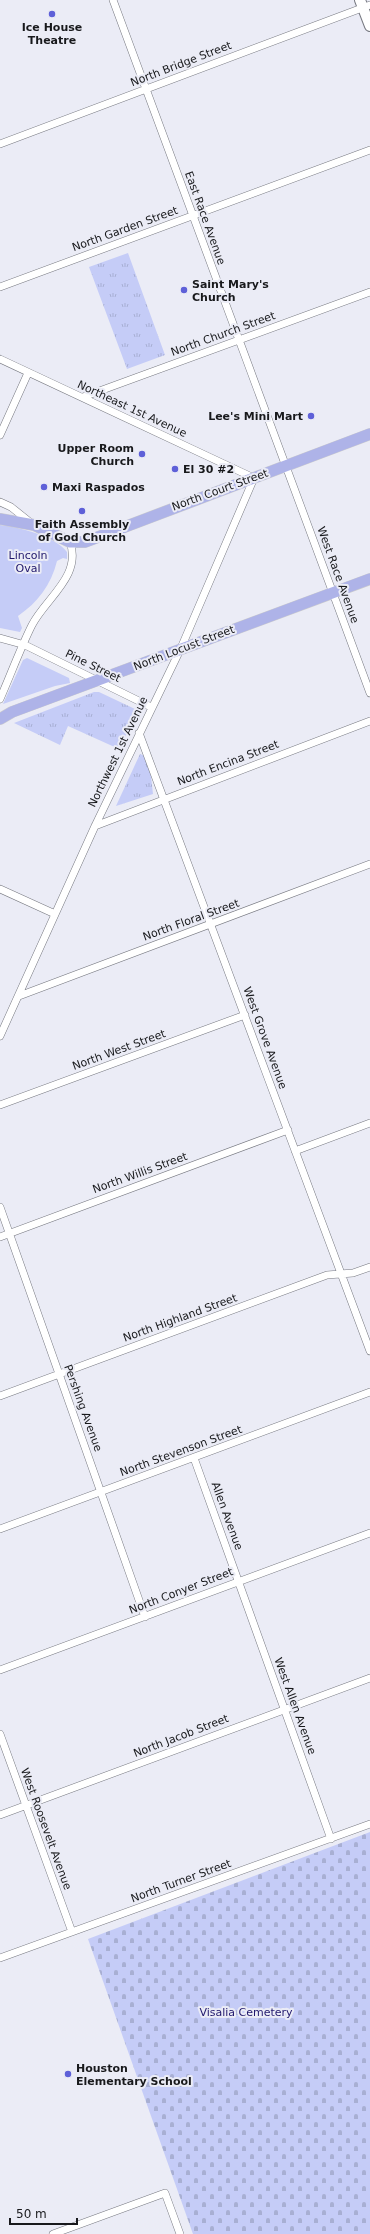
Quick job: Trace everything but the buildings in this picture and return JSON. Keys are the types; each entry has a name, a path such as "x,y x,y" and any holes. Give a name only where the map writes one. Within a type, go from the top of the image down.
{"main road":[{"name":"North Court Street","path":"70,542 85,542 370,434"},
{"path":"0,519 34,525 70,542"},
{"name":"North Locust Street","path":"0,720 12,712 370,579"}],"street":[{"name":"East Race Avenue","path":"113,0 285,466"},
{"name":"North Bridge Street","path":"0,144 365,4"},
{"path":"365,4 370,26"},
{"name":"North Garden Street","path":"0,287 370,150"},
{"name":"North Church Street","path":"83,397 370,292"},
{"name":"Northeast 1st Avenue","path":"0,359 254,478"},
{"path":"0,435 28,373"},
{"name":"West Race Avenue","path":"285,466 370,693"},
{"name":"Northwest 1st Avenue","path":"0,1036 95,826 151,706 181,648 254,478"},
{"path":"0,502 11,507 34,525"},
{"path":"0,699 32,624 67,576 72,558 70,542"},
{"path":"0,638 24,645"},
{"name":"Pine Street","path":"24,645 151,706"},
{"name":"North Encina Street","path":"95,826 164,798 370,721"},
{"name":"West Grove Avenue","path":"139,733 370,1351"},
{"name":"North Floral Street","path":"19,996 370,864"},
{"path":"0,890 55,914"},
{"name":"North West Street","path":"0,1105 245,1015"},
{"path":"296,1151 370,1123"},
{"name":"North Willis Street","path":"0,1237 288,1130"},
{"name":"Pershing Avenue","path":"0,1207 145,1617"},
{"name":"North Highland Street","path":"0,1396 327,1275 353,1274 370,1267"},
{"name":"North Stevenson Street","path":"0,1529 370,1392"},
{"name":"Allen Avenue","path":"194,1458 239,1581"},
{"name":"North Conyer Street","path":"0,1670 370,1533"},
{"name":"West Allen Avenue","path":"239,1581 331,1839"},
{"name":"North Jacob Street","path":"0,1815 370,1678"},
{"name":"West Roosevelt Avenue","path":"0,1734 72,1932"},
{"name":"North Turner Street","path":"0,1958 370,1824"},
{"path":"53,2234 165,2193 180,2234"}],"green space":[{"path":"128,253 165,355 127,369 89,267"},
{"name":"Lincoln Oval","path":"0,525 26,530 46,537 61,546 67,552 67,559 63,558 57,561 51,578 38,599 18,616 22,628 20,632 0,628"},
{"path":"27,658 69,678 70,683 55,686 3,704 23,660"},
{"path":"94,692 99,692 135,709 137,713 119,749 68,726 60,745 14,723"},
{"path":"140,754 145,756 150,768 153,794 116,806"},
{"name":"Visalia Cemetery","path":"370,1832 370,2234 193,2234 88,1939"}],"place":[{"name":"Ice House Theatre","path":"52,14"},
{"name":"Saint Mary's Church","path":"184,290"},
{"name":"Lee's Mini Mart","path":"311,416"},
{"name":"Upper Room Church","path":"142,454"},
{"name":"El 30 #2","path":"175,469"},
{"name":"Maxi Raspados","path":"44,487"},
{"name":"Faith Assembly of God Church","path":"82,511"},
{"name":"Houston Elementary School","path":"68,2074"}]}
